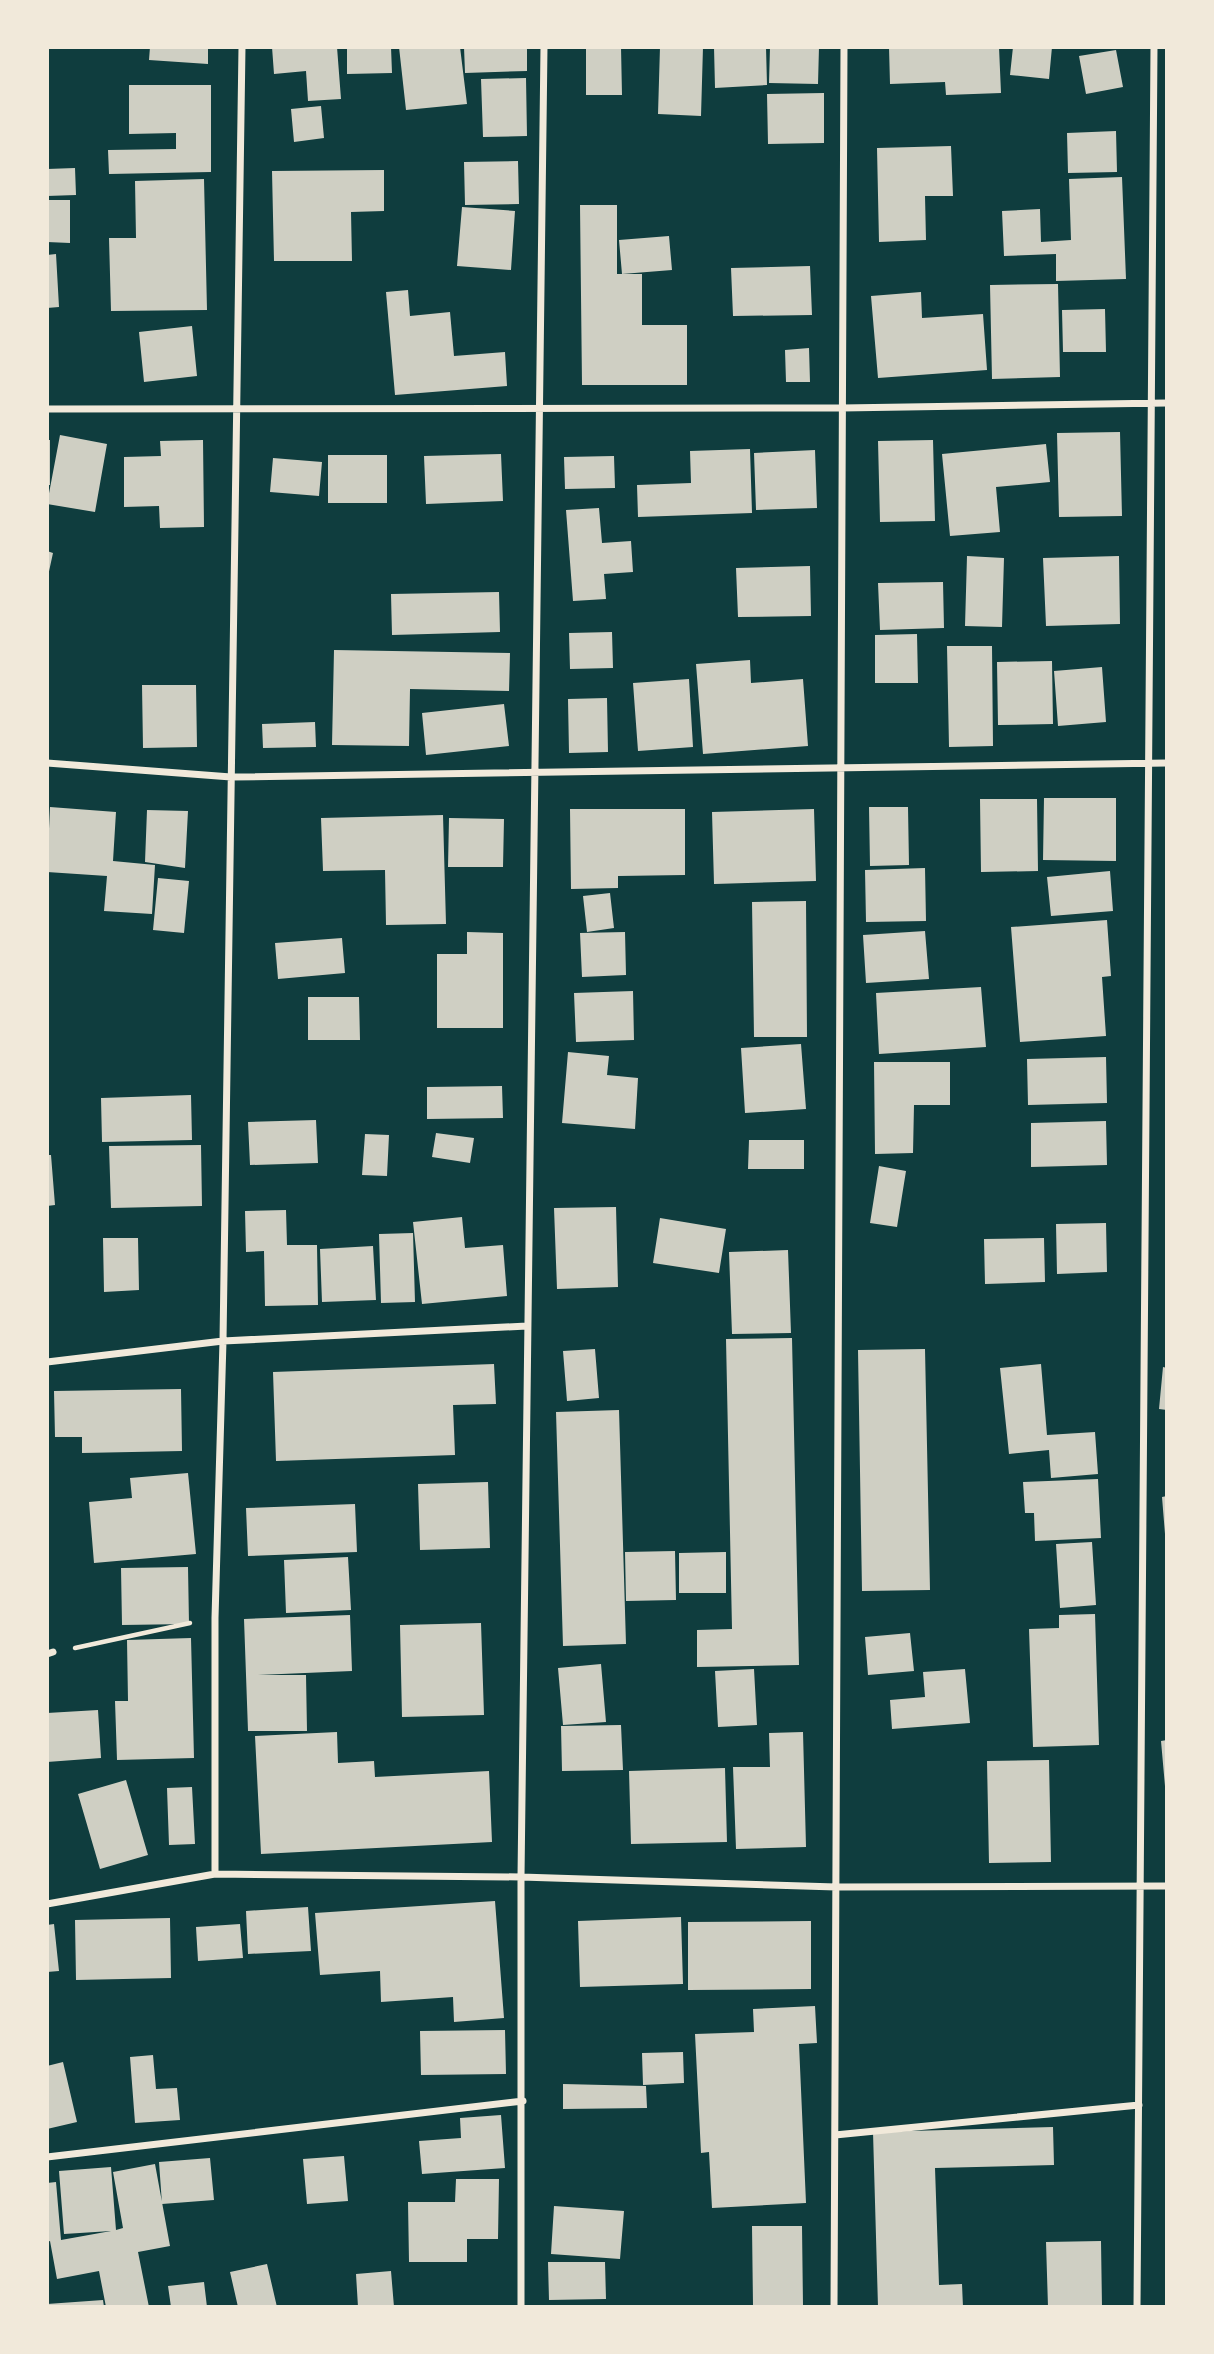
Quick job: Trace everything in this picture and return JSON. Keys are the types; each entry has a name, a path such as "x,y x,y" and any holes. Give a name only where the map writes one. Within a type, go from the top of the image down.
{"street":[{"path":"215,1874 215,1618 223,1341 242,47"},
{"path":"521,2307 521,1877 544,47"},
{"path":"834,2307 844,47"},
{"path":"1137,2307 1154,47"},
{"path":"47,409 842,408 1167,403"},
{"path":"47,763 231,777 1167,763"},
{"path":"47,1362 223,1341 527,1326"},
{"path":"47,1904 215,1874 521,1877 836,1887 1167,1886"},
{"path":"47,2157 523,2101"},
{"path":"835,2135 1139,2105"}],"path":[{"path":"50,1653 215,1618"}],"building":[{"path":"150,47 208,47 208,64 149,60"},
{"path":"272,47 337,47 341,99 308,101 306,71 274,74"},
{"path":"347,47 391,47 392,73 347,74"},
{"path":"399,47 460,47 467,104 406,110"},
{"path":"464,47 527,47 527,71 465,73"},
{"path":"586,47 621,47 622,95 586,95"},
{"path":"660,47 703,47 701,116 658,114"},
{"path":"714,47 766,47 767,85 715,88"},
{"path":"770,47 819,47 818,84 769,83"},
{"path":"889,47 999,47 1001,93 946,95 945,82 890,84"},
{"path":"1013,47 1052,47 1049,79 1010,75"},
{"path":"1116,50 1123,87 1086,94 1079,56"},
{"path":"526,78 527,136 483,137 481,79"},
{"path":"129,85 211,85 211,172 109,174 108,150 176,149 176,133 129,134"},
{"path":"824,93 824,143 768,144 767,94"},
{"path":"321,106 324,138 294,142 291,109"},
{"path":"1116,131 1117,172 1068,173 1067,133"},
{"path":"951,146 953,196 925,196 926,240 879,242 877,148"},
{"path":"518,161 519,204 465,205 464,162"},
{"path":"75,168 76,195 47,196 47,169"},
{"path":"384,170 384,211 351,212 352,261 274,261 272,171"},
{"path":"1122,177 1126,279 1056,281 1056,254 1004,256 1002,211 1040,209 1041,242 1071,240 1069,179"},
{"path":"204,179 207,310 111,311 109,238 136,238 135,181"},
{"path":"47,200 70,200 70,243 47,242"},
{"path":"580,205 617,205 617,274 642,274 642,325 687,325 687,385 582,385"},
{"path":"462,207 515,211 511,270 457,266"},
{"path":"669,236 672,270 622,274 619,240"},
{"path":"56,254 59,307 47,308 47,255"},
{"path":"810,266 812,315 733,316 731,268"},
{"path":"1058,284 1060,377 992,379 990,285"},
{"path":"408,290 410,316 450,312 454,356 505,352 507,386 395,395 386,292"},
{"path":"921,292 922,318 983,314 987,370 878,378 871,296"},
{"path":"1105,309 1106,352 1063,352 1062,310"},
{"path":"192,326 197,376 144,382 139,332"},
{"path":"809,348 810,382 786,382 785,350"},
{"path":"1120,432 1122,516 1059,517 1057,433"},
{"path":"60,435 107,444 95,512 47,504"},
{"path":"47,440 50,440 50,485 47,485"},
{"path":"203,440 204,527 160,528 159,506 124,507 124,457 161,456 160,441"},
{"path":"933,440 935,521 880,522 878,441"},
{"path":"1046,444 1050,482 996,487 1000,532 950,536 942,454"},
{"path":"750,449 752,513 638,517 637,485 691,483 690,451"},
{"path":"815,450 817,508 756,510 754,453"},
{"path":"501,454 503,501 426,504 424,456"},
{"path":"328,455 387,455 387,503 328,503"},
{"path":"614,456 615,488 565,489 564,457"},
{"path":"273,458 322,462 319,496 270,492"},
{"path":"599,508 602,543 631,541 633,572 604,574 606,599 573,601 566,510"},
{"path":"47,551 53,553 48,576 47,576"},
{"path":"967,556 1004,558 1002,627 965,626"},
{"path":"1119,556 1120,624 1046,626 1043,558"},
{"path":"810,566 811,616 738,617 736,568"},
{"path":"943,582 944,628 880,630 878,583"},
{"path":"499,592 500,632 392,635 391,594"},
{"path":"612,632 613,668 570,669 569,633"},
{"path":"917,634 918,683 875,683 875,635"},
{"path":"947,646 992,646 993,746 949,747"},
{"path":"334,650 510,653 509,691 410,689 409,746 332,745"},
{"path":"750,660 751,683 803,679 808,746 703,754 696,664"},
{"path":"1052,661 1053,724 998,725 997,662"},
{"path":"1102,667 1106,722 1058,726 1054,671"},
{"path":"689,679 693,747 638,751 633,683"},
{"path":"142,685 196,685 197,747 143,748"},
{"path":"607,698 608,752 569,753 568,699"},
{"path":"504,704 509,746 426,755 422,713"},
{"path":"315,722 316,747 263,748 262,724"},
{"path":"1044,798 1116,798 1116,861 1043,860"},
{"path":"980,799 1037,799 1038,871 981,872"},
{"path":"50,807 116,812 113,861 155,865 152,914 104,911 107,876 47,872"},
{"path":"869,807 908,807 909,865 870,866"},
{"path":"570,809 685,809 685,875 618,876 618,888 571,889"},
{"path":"814,809 816,881 714,884 712,812"},
{"path":"147,810 188,811 185,868 145,862"},
{"path":"443,815 446,924 386,925 385,870 323,871 321,818"},
{"path":"449,818 504,819 503,867 448,867"},
{"path":"925,868 926,921 866,922 865,870"},
{"path":"1110,871 1113,911 1051,916 1047,877"},
{"path":"158,878 189,881 184,933 153,930"},
{"path":"610,893 614,928 587,932 583,896"},
{"path":"806,901 807,1037 754,1037 752,902"},
{"path":"1107,920 1111,976 1102,977 1106,1036 1020,1042 1011,927"},
{"path":"925,931 929,979 866,983 863,935"},
{"path":"467,932 503,933 503,1028 437,1028 437,954 467,954"},
{"path":"625,932 626,975 582,977 580,933"},
{"path":"342,938 345,973 278,979 275,943"},
{"path":"981,987 986,1047 879,1054 876,993"},
{"path":"633,991 634,1040 576,1042 574,993"},
{"path":"308,997 359,997 360,1040 308,1040"},
{"path":"801,1044 806,1109 745,1113 741,1048"},
{"path":"568,1052 609,1056 607,1075 638,1078 635,1129 562,1123"},
{"path":"1106,1057 1107,1103 1028,1105 1027,1059"},
{"path":"874,1062 950,1062 950,1105 914,1105 913,1153 875,1154"},
{"path":"502,1086 503,1118 427,1119 427,1087"},
{"path":"191,1095 192,1140 102,1142 101,1098"},
{"path":"316,1120 318,1163 250,1165 248,1122"},
{"path":"1106,1121 1107,1165 1031,1167 1031,1123"},
{"path":"436,1133 474,1138 470,1163 432,1157"},
{"path":"365,1134 389,1135 387,1176 362,1175"},
{"path":"749,1140 804,1140 804,1169 748,1169"},
{"path":"201,1145 202,1206 111,1208 109,1146"},
{"path":"47,1155 51,1155 55,1205 47,1206"},
{"path":"879,1166 906,1171 897,1227 870,1223"},
{"path":"616,1207 618,1287 557,1289 554,1208"},
{"path":"286,1210 287,1245 317,1245 318,1305 265,1306 264,1251 246,1252 245,1211"},
{"path":"462,1217 465,1248 503,1245 507,1296 422,1304 413,1222"},
{"path":"660,1218 726,1229 719,1273 653,1263"},
{"path":"1106,1223 1107,1272 1057,1274 1056,1224"},
{"path":"413,1233 415,1302 381,1303 379,1234"},
{"path":"103,1238 138,1238 139,1290 104,1292"},
{"path":"1044,1238 1045,1282 985,1284 984,1239"},
{"path":"373,1246 376,1300 322,1302 320,1249"},
{"path":"788,1250 791,1333 732,1334 729,1252"},
{"path":"792,1338 799,1665 697,1667 697,1630 732,1629 726,1339"},
{"path":"595,1349 599,1398 567,1401 563,1351"},
{"path":"925,1349 930,1590 862,1591 858,1350"},
{"path":"494,1364 496,1404 453,1405 455,1455 276,1461 273,1372"},
{"path":"1041,1364 1047,1435 1095,1432 1098,1474 1051,1478 1049,1450 1009,1454 1000,1368"},
{"path":"1163,1367 1167,1368 1167,1410 1159,1409"},
{"path":"181,1389 182,1451 82,1453 82,1437 55,1437 54,1391"},
{"path":"619,1410 626,1644 563,1646 556,1412"},
{"path":"188,1473 196,1554 94,1563 89,1502 132,1498 130,1478"},
{"path":"1098,1479 1101,1538 1035,1541 1034,1513 1025,1513 1023,1482"},
{"path":"488,1482 490,1548 420,1550 418,1484"},
{"path":"1167,1496 1167,1534 1165,1534 1162,1497"},
{"path":"355,1504 357,1552 248,1556 246,1508"},
{"path":"1092,1542 1096,1605 1060,1608 1056,1544"},
{"path":"675,1551 676,1600 626,1601 625,1552"},
{"path":"726,1552 726,1593 679,1593 679,1553"},
{"path":"348,1557 351,1610 286,1613 284,1560"},
{"path":"188,1567 189,1624 122,1625 121,1568"},
{"path":"1095,1614 1099,1745 1033,1747 1029,1629 1059,1628 1059,1615"},
{"path":"350,1615 352,1671 258,1675 306,1675 307,1731 248,1731 244,1619"},
{"path":"481,1623 484,1715 402,1717 400,1625"},
{"path":"910,1633 914,1671 868,1675 865,1637"},
{"path":"191,1638 194,1758 117,1760 115,1701 128,1701 127,1640"},
{"path":"601,1664 606,1722 563,1725 558,1668"},
{"path":"754,1669 757,1725 718,1727 715,1671"},
{"path":"965,1669 970,1723 892,1729 890,1700 925,1697 923,1672"},
{"path":"98,1710 101,1758 47,1762 47,1713"},
{"path":"621,1725 623,1770 562,1771 561,1726"},
{"path":"337,1732 338,1763 374,1761 375,1777 489,1771 492,1842 261,1854 255,1736"},
{"path":"803,1732 806,1847 736,1849 733,1767 770,1767 769,1733"},
{"path":"1167,1740 1167,1786 1165,1786 1161,1741"},
{"path":"1049,1760 1051,1862 989,1863 987,1761"},
{"path":"725,1768 727,1842 631,1844 629,1771"},
{"path":"126,1780 148,1855 100,1869 78,1794"},
{"path":"192,1787 195,1844 169,1845 167,1788"},
{"path":"495,1901 504,2018 454,2022 453,1997 381,2002 380,1971 320,1975 315,1913"},
{"path":"308,1907 311,1951 248,1954 246,1911"},
{"path":"681,1917 683,1984 580,1987 578,1921"},
{"path":"170,1918 171,1978 76,1980 75,1920"},
{"path":"811,1921 811,1989 688,1990 688,1922"},
{"path":"54,1924 59,1971 47,1972 47,1925"},
{"path":"240,1924 243,1958 198,1961 196,1927"},
{"path":"815,2006 817,2043 799,2044 806,2203 712,2208 709,2152 701,2153 695,2034 754,2032 753,2009"},
{"path":"505,2030 506,2074 421,2075 420,2031"},
{"path":"683,2052 684,2083 643,2085 642,2053"},
{"path":"153,2055 156,2089 177,2088 180,2120 135,2123 130,2057"},
{"path":"63,2062 77,2122 47,2129 47,2066"},
{"path":"563,2084 646,2086 647,2108 563,2109"},
{"path":"501,2115 505,2168 422,2174 419,2141 461,2138 460,2118"},
{"path":"1053,2127 1054,2165 935,2168 939,2285 962,2284 963,2307 878,2307 873,2132"},
{"path":"344,2156 348,2201 307,2204 303,2159"},
{"path":"210,2158 214,2200 162,2204 159,2162"},
{"path":"155,2164 170,2246 138,2252 149,2307 106,2307 99,2271 57,2279 50,2241 47,2242 47,2183 56,2182 61,2240 111,2231 64,2234 59,2171 111,2167 116,2230 123,2228 113,2172"},
{"path":"456,2179 499,2179 498,2239 467,2239 467,2262 409,2262 408,2202 455,2202"},
{"path":"554,2206 624,2211 620,2259 551,2254"},
{"path":"752,2226 802,2226 803,2306 753,2306"},
{"path":"1101,2241 1102,2307 1048,2307 1046,2242"},
{"path":"548,2262 605,2262 606,2299 549,2300"},
{"path":"267,2264 277,2307 238,2307 230,2272"},
{"path":"391,2271 394,2307 358,2307 356,2274"},
{"path":"204,2282 207,2307 171,2307 168,2286"},
{"path":"103,2300 104,2307 47,2307 47,2304"}]}
